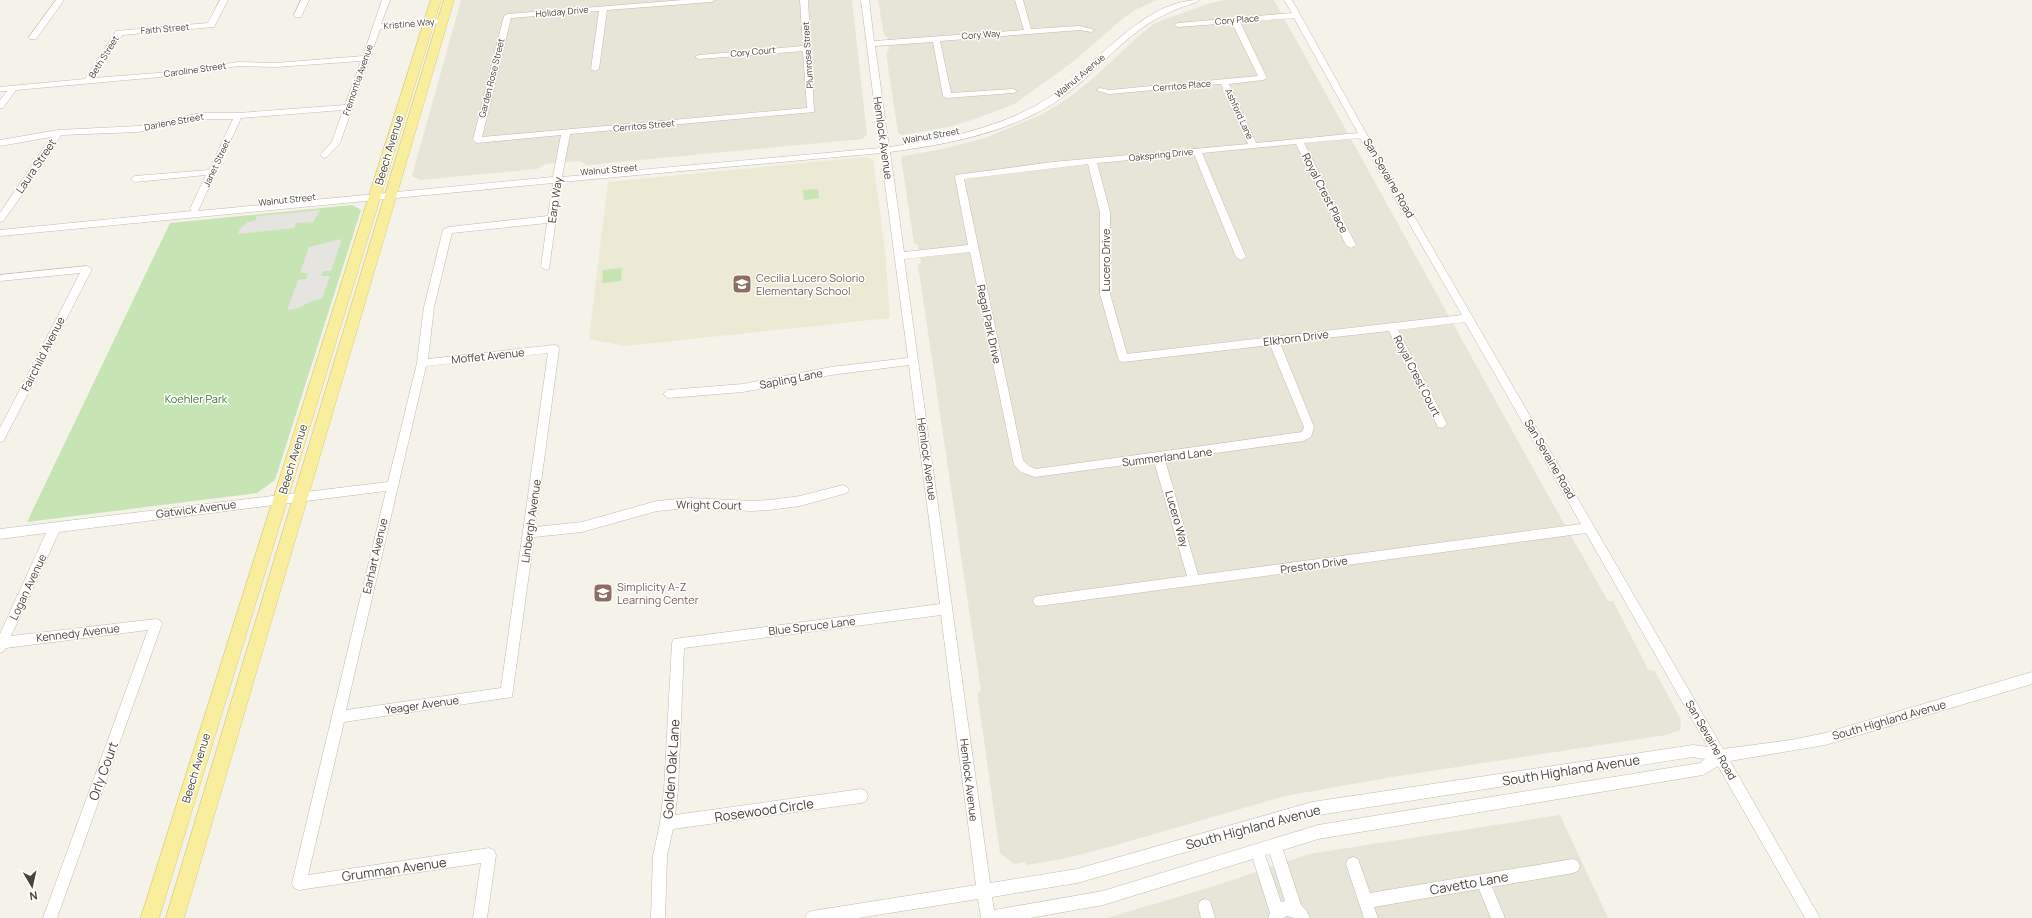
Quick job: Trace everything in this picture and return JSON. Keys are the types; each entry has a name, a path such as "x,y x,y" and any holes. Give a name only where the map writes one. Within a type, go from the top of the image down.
{"main road":[{"name":"Beech Avenue","path":"150,918 436,0"},
{"name":"Beech Avenue","path":"175,918 449,0"}],"street":[{"path":"33,37 60,0"},
{"name":"Faith Street","path":"119,33 211,26 224,0"},
{"path":"298,15 305,0"},
{"name":"Fremontia Avenue","path":"324,155 336,143 386,0"},
{"name":"Holiday Drive","path":"508,16 706,0"},
{"name":"Plumrose Street","path":"804,0 811,110"},
{"name":"Hemlock Avenue","path":"865,0 898,256 914,361 988,918"},
{"path":"1019,0 1028,32"},
{"name":"Walnut Street","path":"0,233 391,192 885,147 932,138 972,128 1030,105 1071,76 1126,28 1152,12 1180,0"},
{"name":"Walnut Avenue","path":"885,147 966,136 1011,120 1060,94 1129,34 1148,20 1195,0"},
{"name":"San Sevaine Road","path":"1288,0 1363,135 1813,918"},
{"path":"594,69 603,9"},
{"name":"Cory Place","path":"1178,25 1297,15"},
{"name":"Garden Rose Street","path":"477,140 508,16"},
{"name":"Cerritos Place","path":"1100,90 1109,92 1263,78 1235,20"},
{"name":"Kristine Way","path":"376,27 442,21"},
{"name":"Cory Way","path":"871,44 1080,28 1091,30"},
{"name":"Beth Street","path":"88,81 119,33"},
{"path":"936,38 947,96 1013,91"},
{"name":"Cory Court","path":"699,57 807,48"},
{"name":"Caroline Street","path":"0,89 182,74 224,66 276,65 366,58"},
{"name":"Ashford Lane","path":"1224,82 1254,146"},
{"path":"0,106 13,88"},
{"name":"Darlene Street","path":"0,143 58,133 139,129 193,117 238,116 348,107"},
{"name":"Cerritos Street","path":"477,140 811,110"},
{"name":"Janet Street","path":"195,209 238,116"},
{"name":"Laura Street","path":"0,219 58,133"},
{"name":"Earp Way","path":"546,267 558,177 566,133"},
{"name":"Oakspring Drive","path":"959,177 1197,151 1363,135"},
{"name":"Royal Crest Place","path":"1299,141 1351,245"},
{"path":"1197,151 1241,257"},
{"name":"Lucero Drive","path":"1092,162 1105,212 1105,294 1123,358"},
{"path":"136,179 213,172"},
{"name":"Regal Park Drive","path":"959,177 1018,462 1025,469"},
{"name":"Walnut Street","path":"0,228 195,209 375,194"},
{"name":"Earhart Avenue","path":"299,883 422,363 429,307 448,230 552,219"},
{"path":"898,256 973,248"},
{"name":"Fairchild Avenue","path":"0,278 87,270 0,438"},
{"name":"Elkhorn Drive","path":"1123,358 1469,318"},
{"name":"Royal Crest Court","path":"1392,327 1442,424"},
{"name":"Summerland Lane","path":"1025,469 1035,473 1298,439 1307,434 1309,427 1274,341"},
{"name":"Moffet Avenue","path":"422,363 554,349"},
{"name":"Linbergh Avenue","path":"507,693 554,349"},
{"name":"Sapling Lane","path":"668,394 743,388 831,371 914,361"},
{"name":"Lucero Way","path":"1159,458 1194,581"},
{"name":"Gatwick Avenue","path":"0,534 392,486"},
{"name":"Wright Court","path":"529,533 582,527 657,506 690,503 752,506 769,505 800,501 843,490"},
{"name":"Logan Avenue","path":"1,644 55,527"},
{"name":"Preston Drive","path":"1038,601 1590,528"},
{"name":"Blue Spruce Lane","path":"678,643 946,609"},
{"name":"Kennedy Avenue","path":"1,644 156,624"},
{"name":"Orly Court","path":"50,918 156,624"},
{"name":"Golden Oak Lane","path":"658,918 660,856 667,824 671,790 678,643"},
{"name":"South Highland Avenue","path":"812,918 1077,876 1312,809 1693,751 1720,756 1790,746 1825,739 2032,678"},
{"name":"Yeager Avenue","path":"338,717 507,693"},
{"name":"South Highland Avenue","path":"988,918 1103,898 1318,832 1703,769 1720,756"},
{"name":"Rosewood Circle","path":"667,824 861,796"},
{"path":"1274,845 1299,914"},
{"path":"1258,851 1276,916 1285,908 1299,914"},
{"name":"Grumman Avenue","path":"299,883 489,855 480,918"},
{"path":"1354,864 1371,918"},
{"name":"Cavetto Lane","path":"1366,901 1573,866"},
{"path":"1483,881 1498,918"}],"shaded area":[{"path":"461,0 852,0 867,135 862,139 587,165 579,161 545,164 537,169 420,180 412,176"},
{"path":"878,0 1157,0 1135,10 1121,20 1074,61 1014,104 972,120 948,127 902,135 898,133 886,53 889,49 888,38 884,35"},
{"path":"1225,0 1274,0 1608,601 1613,601 1648,669 1655,671 1681,720 1680,730 1666,735 1392,777 1285,796 1067,858 1026,865 1025,862 1014,864 1000,853 978,698 978,692 981,691 918,265 921,262 918,245 914,243 901,158 903,156 943,149 985,138 1043,114 1067,99 1090,81 1155,23 1207,4"},
{"name":"Cecilia Lucero Solorio Elementary School","path":"866,157 873,160 885,250 890,318 625,346 589,339 608,182"},
{"path":"320,210 313,222 296,223 294,228 238,234 240,229 248,222 255,221 257,216"},
{"path":"342,239 331,271 323,271 321,276 330,276 322,299 314,300 296,309 287,310 298,280 306,279 308,273 300,273 309,247"},
{"path":"1560,815 1608,918 1107,918 1221,884 1309,854"}],"green space":[{"path":"818,189 819,198 804,200 803,190"},
{"name":"Koehler Park","path":"352,205 361,210 275,480 257,493 27,522 170,223"},
{"path":"622,268 621,281 602,283 603,270"}],"place":[{"name":"Cecilia Lucero Solorio Elementary School","path":"742,284"},
{"name":"Simplicity A-Z Learning Center","path":"603,593"}]}
